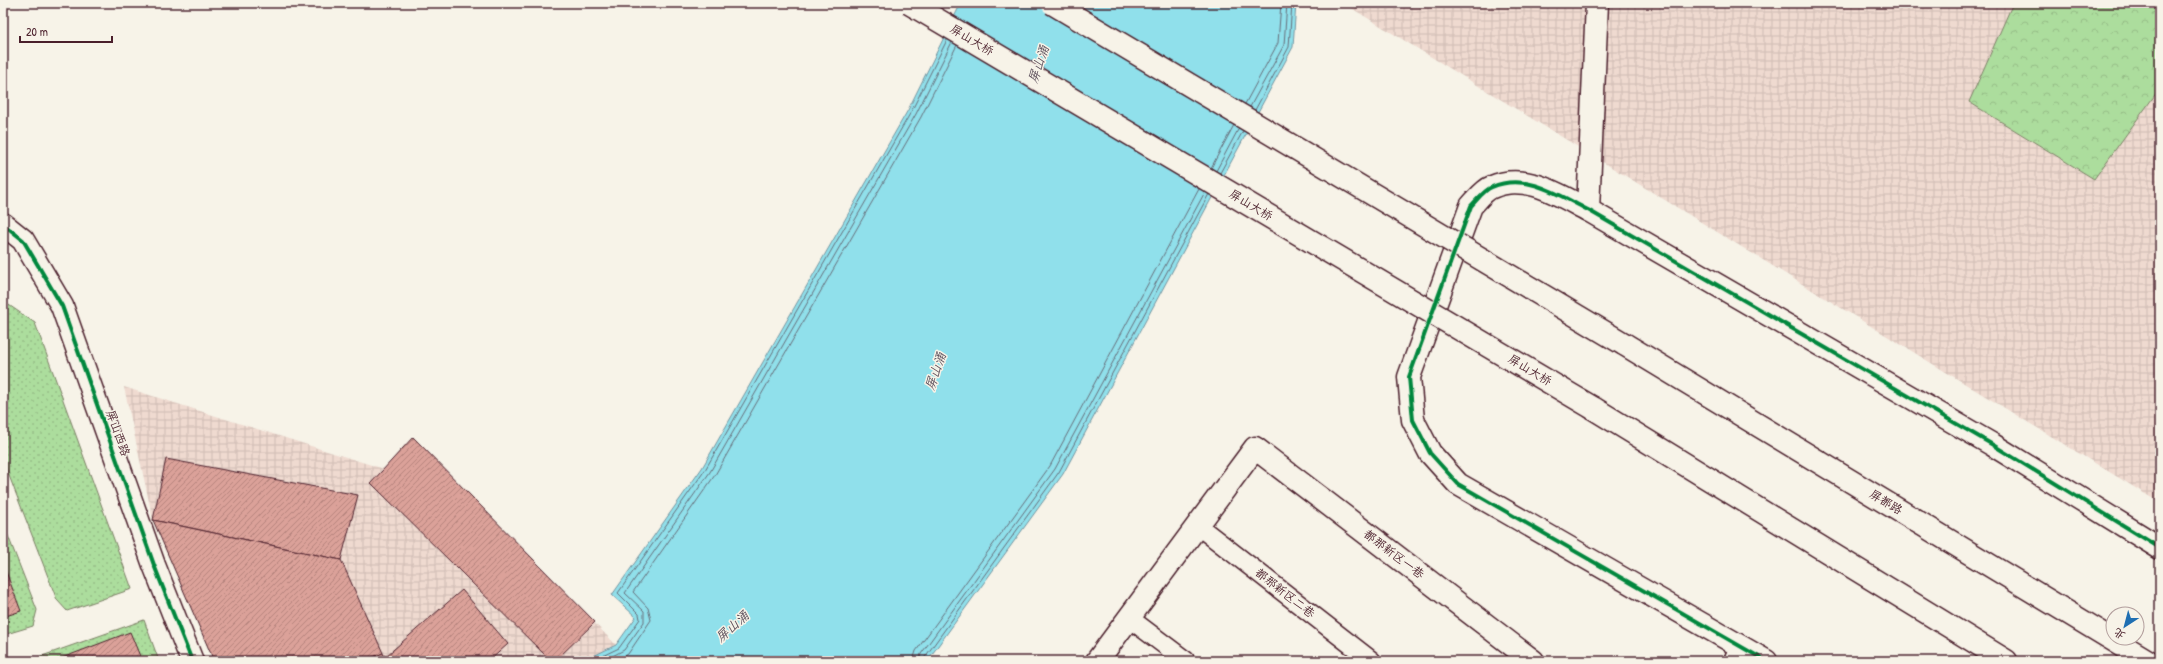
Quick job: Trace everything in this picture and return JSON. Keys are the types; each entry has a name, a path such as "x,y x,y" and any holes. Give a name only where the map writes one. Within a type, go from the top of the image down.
{"main road":[{"name":"屏山大桥","path":"909,3 1593,408 2006,661"},
{"name":"屏都路","path":"1052,3 1624,344 2148,661"},
{"path":"1588,210 1597,3"},
{"path":"1766,661 1738,654 1458,484 1430,453 1413,420 1409,377 1472,206 1491,187 1513,181 1542,186 1588,210 1993,445 2160,548"},
{"name":"屏山西路","path":"3,224 23,240 62,306 154,566 192,661"},
{"name":"都那新区一巷","path":"1197,525 1255,448 1533,661"},
{"path":"1097,661 1197,525"}],"lane":[{"name":"都那新区二巷","path":"1197,525 1372,661"},
{"path":"1129,618 1186,661"}],"shaded area":[{"path":"1343,3 2013,3 1969,102 2094,179 2160,88 2160,503"},
{"path":"124,387 384,469 413,437 616,645 583,661 214,661 153,520"}],"green space":[{"path":"2013,3 2160,3 2160,88 2094,179 1969,102"},
{"path":"3,301 35,323 132,589 67,611 57,600 3,460"},
{"path":"3,523 37,610 33,626 3,635"},
{"path":"144,620 159,661 28,661"}],"water":[{"name":"屏山涌","path":"961,3 1296,3 1293,47 1063,474 927,661 583,661 616,645 636,617 612,595 702,468 908,110"}],"building":[{"path":"413,437 595,622 555,661 551,661 371,483"},
{"path":"166,459 358,495 341,560 153,520"},
{"path":"153,520 341,560 383,653 364,661 214,661"},
{"path":"3,564 21,611 3,617"},
{"path":"462,590 508,644 489,661 391,661 386,656"},
{"path":"130,632 142,661 64,661 62,658"},
{"path":"383,653 387,661 364,661"}],"cycle path":[{"path":"1766,661 1458,484 1430,453 1413,420 1409,377 1471,206 1489,188 1504,183 1517,182 1529,184 1554,192 1588,210 1993,445 2160,548"},
{"path":"3,224 23,240 62,306 154,565 192,661"}]}
